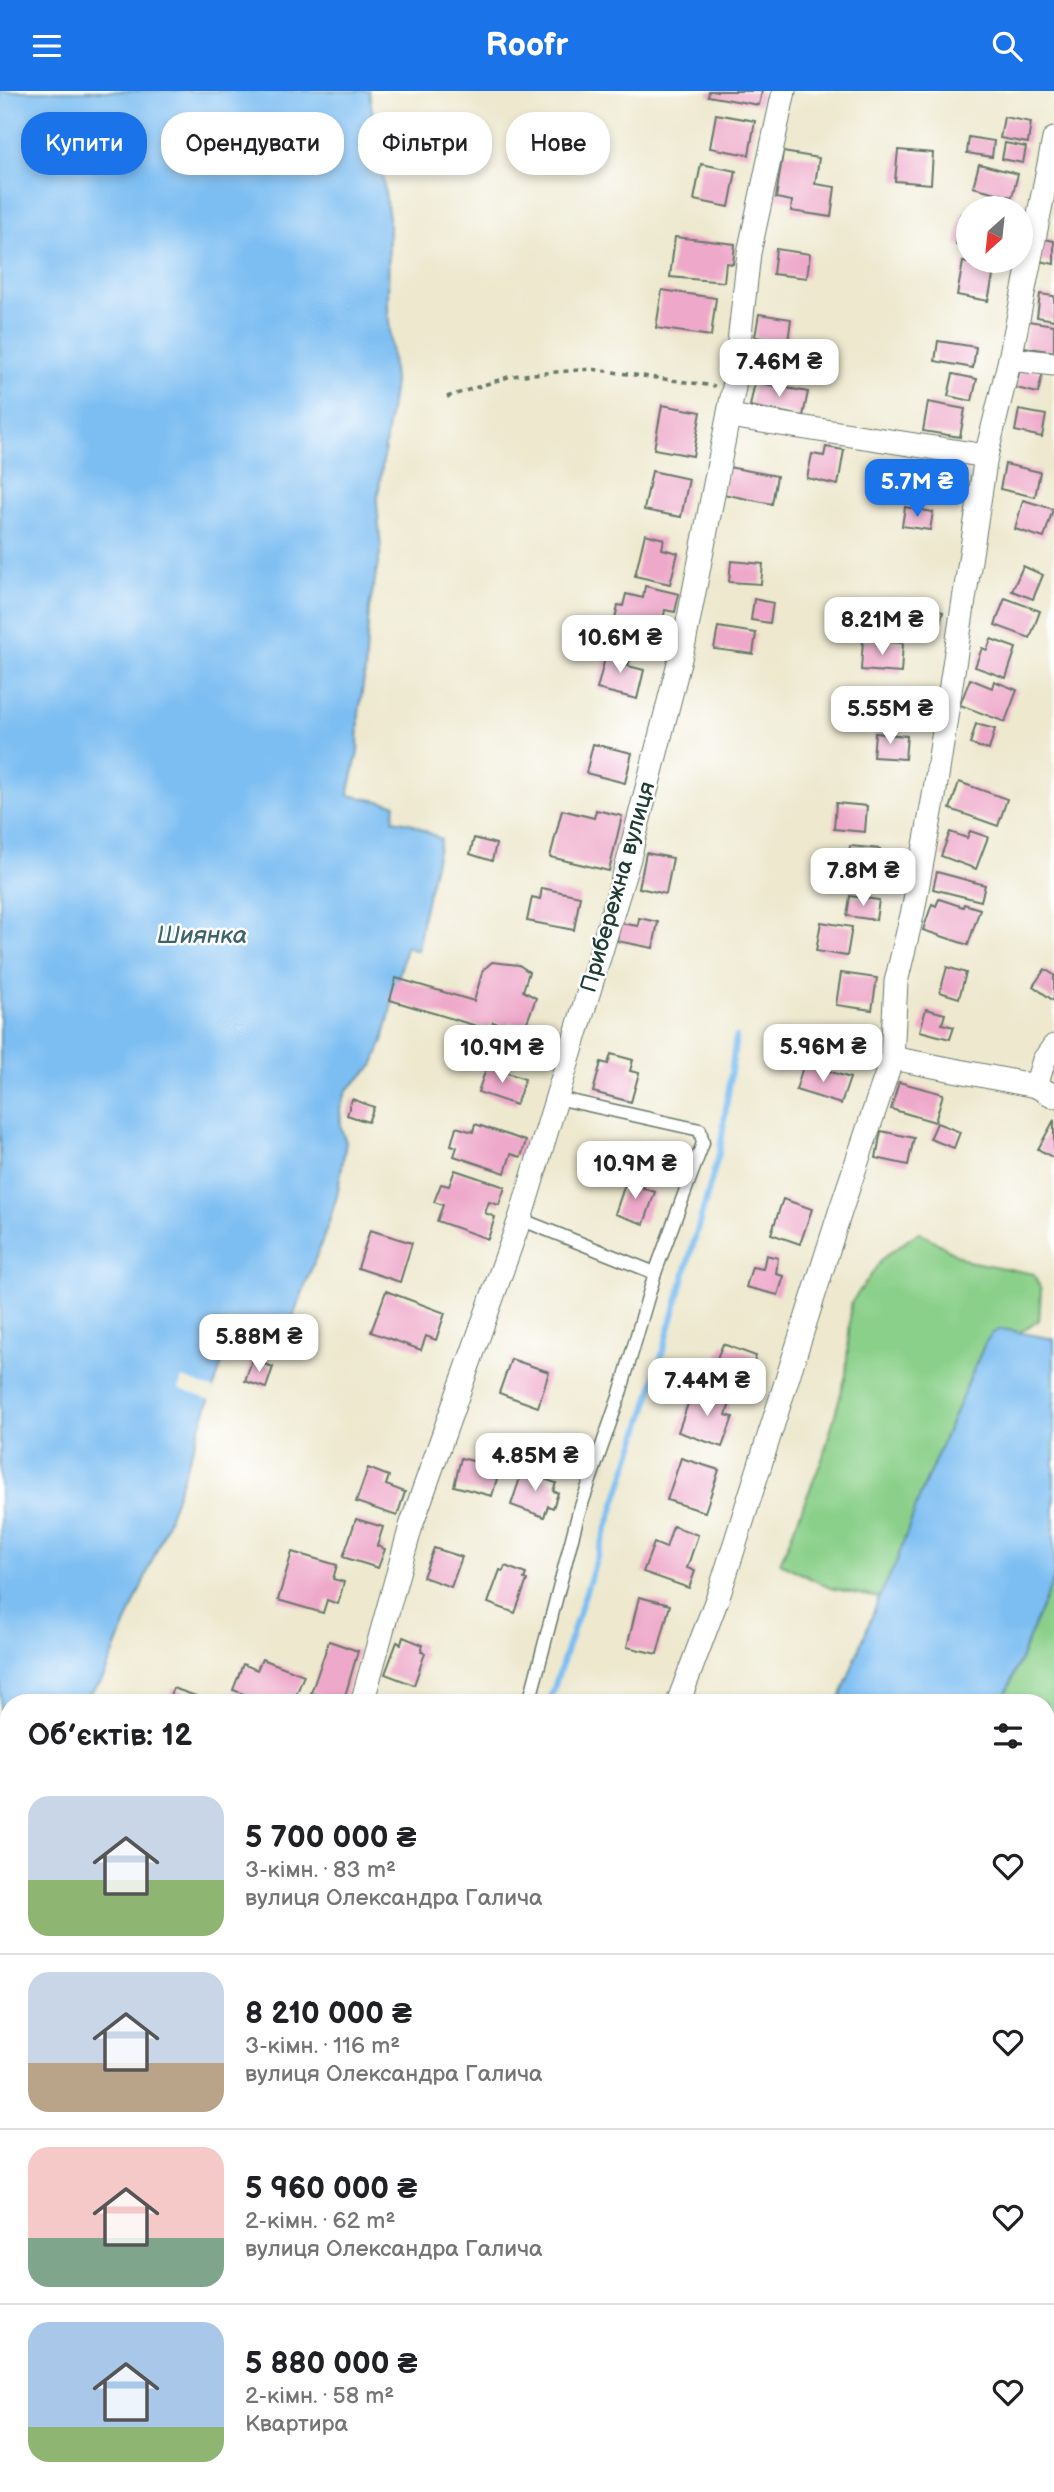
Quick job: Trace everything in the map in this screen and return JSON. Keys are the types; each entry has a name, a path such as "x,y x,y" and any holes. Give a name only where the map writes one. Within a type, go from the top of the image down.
{"street":[{"name":"Прибережна вулиця","path":"364,1694 411,1526 520,1219 628,862 684,643 734,387 749,253 784,91"},
{"path":"681,1694 720,1591 841,1209 892,1058 896,982 913,911 934,796 986,456 1010,359 1054,139"},
{"path":"1010,359 1054,364"},
{"path":"729,416 986,456"},
{"path":"892,1058 1045,1091 1044,1060 1054,1046"}],"lane":[{"path":"531,1694 578,1515 619,1397 655,1273 704,1143 699,1130 557,1098"},
{"path":"520,1219 655,1273"}],"path":[{"path":"447,397 511,376 590,369 734,387"}],"green space":[{"path":"919,1232 968,1261 1034,1274 1041,1290 1039,1320 1020,1332 1002,1329 985,1343 921,1493 896,1563 879,1598 830,1588 780,1563 823,1457 846,1375 851,1303 883,1258"},
{"path":"1054,1578 1054,1694 1006,1694"}],"water":[{"name":"Шиянка","path":"0,91 369,91 372,112 358,112 358,175 382,175 389,218 388,306 394,382 377,503 381,549 369,609 358,752 348,795 395,804 393,820 410,823 441,839 423,915 418,951 406,947 383,1041 373,1066 347,1090 340,1109 341,1128 346,1142 337,1196 285,1338 263,1345 229,1343 162,1537 104,1676 88,1694 0,1694"},
{"path":"1002,1329 1054,1339 1054,1578 1006,1694 842,1694 879,1598 896,1563 921,1493 985,1343 992,1333"}],"pier":[{"path":"182,1378 214,1389 211,1400 179,1389"}],"building":[{"path":"709,91 762,91 759,105 708,96"},
{"path":"716,114 755,121 749,155 710,148"},
{"path":"1004,117 1031,122 1028,143 1000,138"},
{"path":"969,137 994,141 992,157 967,153"},
{"path":"1005,143 1026,147 1023,163 1002,159"},
{"path":"898,150 933,153 931,184 895,181"},
{"path":"783,152 819,158 815,184 835,187 831,217 791,211 792,201 776,198"},
{"path":"701,164 736,171 729,207 694,200"},
{"path":"979,164 1018,174 1012,196 973,187"},
{"path":"675,237 735,244 733,264 726,263 724,282 670,277"},
{"path":"1045,239 1054,241 1054,264 1040,261"},
{"path":"776,249 810,254 807,278 773,274"},
{"path":"961,273 994,273 988,301 957,295"},
{"path":"662,290 716,298 711,336 656,328"},
{"path":"1040,294 1054,296 1054,320 1037,317"},
{"path":"759,314 791,319 788,342 755,337"},
{"path":"1028,321 1054,325 1054,352 1024,347"},
{"path":"938,341 976,347 973,368 935,361"},
{"path":"1020,368 1043,372 1038,393 1016,388"},
{"path":"953,374 977,379 972,401 948,396"},
{"path":"755,382 808,392 803,416 750,406"},
{"path":"928,402 965,409 960,437 923,431"},
{"path":"662,405 701,412 693,456 654,449"},
{"path":"1019,410 1046,415 1042,437 1015,431"},
{"path":"826,447 844,450 838,485 807,478 812,454 824,456"},
{"path":"1005,464 1040,472 1035,497 1000,489"},
{"path":"728,467 777,476 772,504 723,494"},
{"path":"652,471 689,479 681,517 644,510"},
{"path":"1023,500 1053,509 1044,538 1015,529"},
{"path":"905,507 933,512 930,530 902,526"},
{"path":"645,534 664,539 662,549 678,553 670,584 635,576"},
{"path":"731,561 763,564 761,584 729,582"},
{"path":"1023,566 1043,575 1033,599 1012,591"},
{"path":"645,586 679,594 675,612 665,610 658,644 618,635 621,620 615,619 618,605 623,606 626,594 643,598"},
{"path":"1005,598 1040,611 1030,638 995,625"},
{"path":"754,599 773,603 770,623 751,620"},
{"path":"906,602 943,612 938,632 901,623"},
{"path":"718,627 756,633 753,654 714,649"},
{"path":"991,639 1016,648 1006,678 975,667 982,648 987,650"},
{"path":"863,640 903,643 901,673 861,670"},
{"path":"608,647 632,653 628,666 644,670 637,699 597,689"},
{"path":"970,679 992,688 994,681 1017,690 1005,722 960,705"},
{"path":"872,690 911,694 908,725 869,720"},
{"path":"976,724 995,729 989,750 970,744"},
{"path":"875,733 907,736 905,759 873,757"},
{"path":"593,744 632,753 625,783 586,773"},
{"path":"959,782 1007,799 998,826 950,809"},
{"path":"836,803 867,806 865,832 834,829"},
{"path":"562,810 594,818 596,810 622,816 609,871 550,857"},
{"path":"970,831 988,837 976,869 941,856 950,832 967,838"},
{"path":"474,838 496,844 492,861 470,854"},
{"path":"850,846 880,849 878,871 848,868"},
{"path":"646,853 673,858 666,894 639,888"},
{"path":"937,872 985,885 981,901 933,889"},
{"path":"542,888 580,896 574,930 527,921 532,897 540,899"},
{"path":"850,896 879,900 876,920 847,916"},
{"path":"939,899 980,909 968,945 923,930 932,904 936,906"},
{"path":"639,918 658,922 653,948 617,941 620,923 638,926"},
{"path":"821,922 852,927 847,956 816,951"},
{"path":"492,962 519,965 529,972 523,991 536,998 527,1022 519,1026 510,1022 508,1027 493,1022 490,1030 390,1000 396,978 474,1001 483,970"},
{"path":"947,967 966,973 959,998 940,992"},
{"path":"1045,969 1054,975 1054,1001 1033,986"},
{"path":"841,973 877,978 872,1010 836,1005"},
{"path":"926,1009 945,1014 942,1024 954,1027 950,1039 920,1031"},
{"path":"611,1054 633,1060 630,1071 639,1073 631,1102 593,1092 601,1062 608,1064"},
{"path":"804,1063 850,1078 841,1104 796,1090"},
{"path":"487,1066 525,1079 516,1105 478,1092"},
{"path":"899,1082 943,1094 935,1122 891,1109"},
{"path":"352,1099 374,1107 368,1122 347,1115"},
{"path":"1054,1120 1054,1158 1038,1149"},
{"path":"937,1123 960,1132 954,1148 930,1139"},
{"path":"475,1124 526,1141 521,1157 511,1154 505,1173 454,1156 457,1147 451,1145 456,1127 473,1132"},
{"path":"881,1131 914,1138 908,1165 876,1158"},
{"path":"455,1170 505,1187 499,1205 489,1202 485,1213 495,1217 488,1239 437,1221 443,1205 434,1202 441,1184 449,1186"},
{"path":"628,1175 645,1182 643,1188 655,1192 644,1224 615,1214"},
{"path":"783,1199 812,1209 800,1244 771,1234"},
{"path":"370,1230 412,1243 400,1282 358,1268"},
{"path":"766,1255 778,1258 776,1274 784,1276 778,1295 746,1287 752,1267 763,1269"},
{"path":"386,1291 445,1313 436,1340 426,1336 421,1350 371,1332"},
{"path":"723,1344 756,1356 748,1378 720,1368 723,1360 717,1358"},
{"path":"511,1359 549,1372 538,1407 499,1393"},
{"path":"252,1360 273,1367 266,1388 245,1381"},
{"path":"694,1387 731,1400 726,1415 733,1417 722,1447 678,1432"},
{"path":"461,1458 500,1468 492,1496 454,1486"},
{"path":"681,1458 719,1470 705,1512 667,1500"},
{"path":"528,1465 541,1469 539,1477 556,1483 553,1491 558,1493 553,1508 548,1506 544,1517 511,1505 522,1472 525,1473"},
{"path":"368,1468 389,1476 386,1485 405,1492 397,1516 356,1502"},
{"path":"356,1519 383,1527 377,1546 385,1549 378,1568 343,1557"},
{"path":"673,1526 698,1535 687,1568 695,1571 689,1588 643,1572 654,1543 666,1548"},
{"path":"434,1548 462,1557 451,1587 423,1577"},
{"path":"292,1552 337,1565 333,1579 344,1582 338,1604 327,1600 323,1613 278,1600"},
{"path":"505,1566 526,1574 524,1579 527,1580 515,1613 488,1603 500,1570 503,1571"},
{"path":"639,1597 670,1605 657,1654 627,1647"},
{"path":"403,1637 423,1645 421,1651 425,1653 414,1685 385,1674 397,1642 401,1644"},
{"path":"329,1641 358,1651 346,1694 311,1693"},
{"path":"262,1659 304,1675 297,1694 244,1694 233,1690 243,1664 257,1670"},
{"path":"173,1688 190,1694 171,1694"}],"waterway":[{"path":"552,1694 647,1407 720,1150 736,1037"}]}
